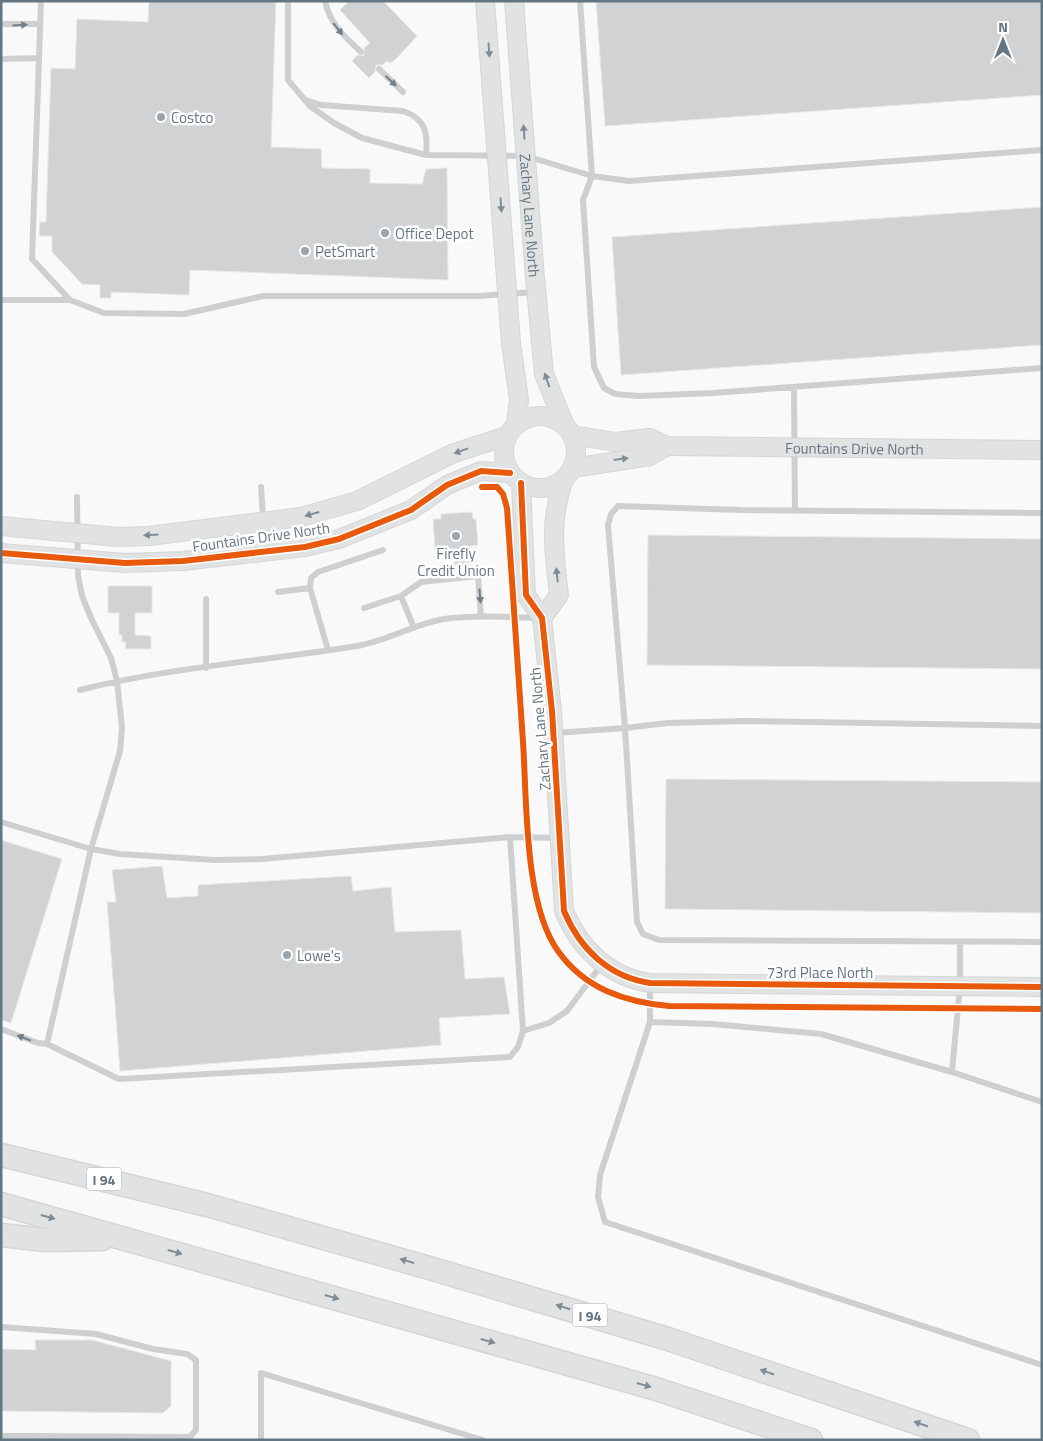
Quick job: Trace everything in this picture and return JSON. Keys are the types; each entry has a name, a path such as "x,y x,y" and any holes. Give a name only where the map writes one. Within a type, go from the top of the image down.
{"highway":[{"path":"1,1139 207,1205"},
{"name":"I 94","path":"1,1155 207,1205 668,1339 968,1440"},
{"path":"1,1204 653,1388 812,1440"},
{"path":"1,1235 45,1240 128,1239"}],"street":[{"name":"Zachary Lane North","path":"485,1 511,343 519,400 512,430"},
{"name":"Zachary Lane North","path":"514,1 544,374 568,430"},
{"path":"542,618 559,595 552,534 555,510 568,474 576,451 568,430 551,418 535,416 512,430 504,455 515,478 543,488 554,486 568,474"},
{"name":"Fountains Drive North","path":"1,526 118,537 149,536 301,518 357,501 454,453 512,430"},
{"name":"Fountains Drive North","path":"568,430 615,442 650,438 667,446 1042,450"},
{"name":"Fountains Drive North","path":"568,474 650,456 667,446"},
{"name":"Fountains Drive North","path":"1,552 125,563 183,561 265,550 305,547 339,539 411,510 447,485 481,471 515,478"},
{"name":"Zachary Lane North","path":"515,478 526,595 542,618 561,838 564,910 572,930 583,946 602,964"},
{"name":"73rd Place North","path":"602,964 629,978 650,983 1042,987"}],"lane":[{"path":"41,1 32,259 70,300"},
{"path":"288,1 288,80 302,99 334,123 362,138 426,155 526,156 592,176 629,181 1042,150"},
{"path":"325,1 328,16 361,52"},
{"path":"580,1 592,176 583,200 594,367 604,388 615,394 639,396 794,387 1042,368"},
{"path":"1,24 39,24"},
{"path":"1,59 38,58"},
{"path":"379,69 403,92"},
{"path":"302,99 321,105 403,111 414,115 422,123 427,137 426,155"},
{"path":"1,300 70,300 104,313 184,314 263,296 478,296 536,292"},
{"path":"794,387 795,511"},
{"path":"261,487 265,550"},
{"path":"48,1044 91,849 120,751 122,727 117,681 111,658 82,596 77,559 77,497"},
{"path":"1042,513 795,511 618,506 611,514 608,525 625,728 637,922 643,934 659,940 1042,942"},
{"path":"328,650 310,588 311,578 318,572 383,550"},
{"path":"364,608 401,596 422,582 478,576 481,617"},
{"path":"278,592 310,588"},
{"path":"401,596 414,628"},
{"path":"206,599 206,668"},
{"path":"80,690 117,681 361,645 443,619 481,617 542,618"},
{"path":"553,734 668,723 744,721 1042,726"},
{"path":"1,822 91,849 120,854 215,860 262,859 510,837 561,838"},
{"path":"1,1029 38,1043 48,1044 119,1079 510,1057 518,1047 523,1030 510,837"},
{"path":"952,1072 960,986 960,942"},
{"path":"523,1030 549,1023 567,1011 602,964"},
{"path":"650,983 650,1022 600,1175 598,1197 605,1222 1042,1365"},
{"path":"650,1022 712,1024 821,1034 952,1072 1042,1102"},
{"path":"1,1327 96,1334 153,1350 187,1354 196,1360 196,1430 190,1437 27,1438 1,1436"},
{"path":"261,1440 261,1373 483,1440"}],"building":[{"name":"Costco","path":"149,1 276,1 271,147 321,149 322,168 370,169 370,183 422,184 426,169 447,168 448,280 190,270 189,295 111,292 111,298 100,298 100,285 82,284 52,252 52,236 39,236 40,222 46,222 51,68 75,69 77,19 148,22"},
{"path":"349,1 383,1 417,36 396,59 390,63 387,61 382,65 376,65 375,72 369,78 352,61 357,55 364,56 364,48 370,43 340,10"},
{"path":"596,1 1042,1 1042,95 605,126"},
{"path":"1042,207 1042,345 621,375 612,237"},
{"name":"Firefly Credit Union","path":"472,512 473,519 476,519 478,545 470,546 471,565 455,566 454,550 435,551 433,519 441,519 441,514"},
{"path":"648,535 1042,539 1042,669 647,665"},
{"path":"108,586 152,586 152,613 135,613 135,635 151,636 151,649 125,649 126,642 122,642 122,635 119,635 119,613 108,613"},
{"path":"666,779 1042,782 1042,913 665,909"},
{"path":"1,840 62,859 11,1023 1,1020"},
{"name":"Lowe's","path":"162,866 167,898 198,896 198,885 351,876 353,891 391,887 395,932 461,930 465,979 504,977 510,1014 439,1018 441,1045 120,1071 107,902 116,902 112,870"},
{"path":"35,1340 92,1340 171,1361 171,1406 163,1413 1,1411 1,1349 36,1350"}],"cycle path":[{"path":"1,553 125,563 183,561 305,547 339,539 411,510 447,485 481,471 510,473"},
{"path":"521,483 526,595 542,618 552,711 564,911 587,949 609,968 635,980 650,983 1042,987"},
{"path":"482,487 497,487 503,494 507,508 529,851 539,907 547,931 558,951 569,964 593,984 607,991 637,1001 669,1006 1042,1009"}],"place":[{"name":"Costco","path":"161,117"},
{"name":"Office Depot","path":"385,233"},
{"name":"PetSmart","path":"305,251"},
{"name":"Firefly Credit Union","path":"456,536"},
{"name":"Lowe's","path":"287,955"}]}
